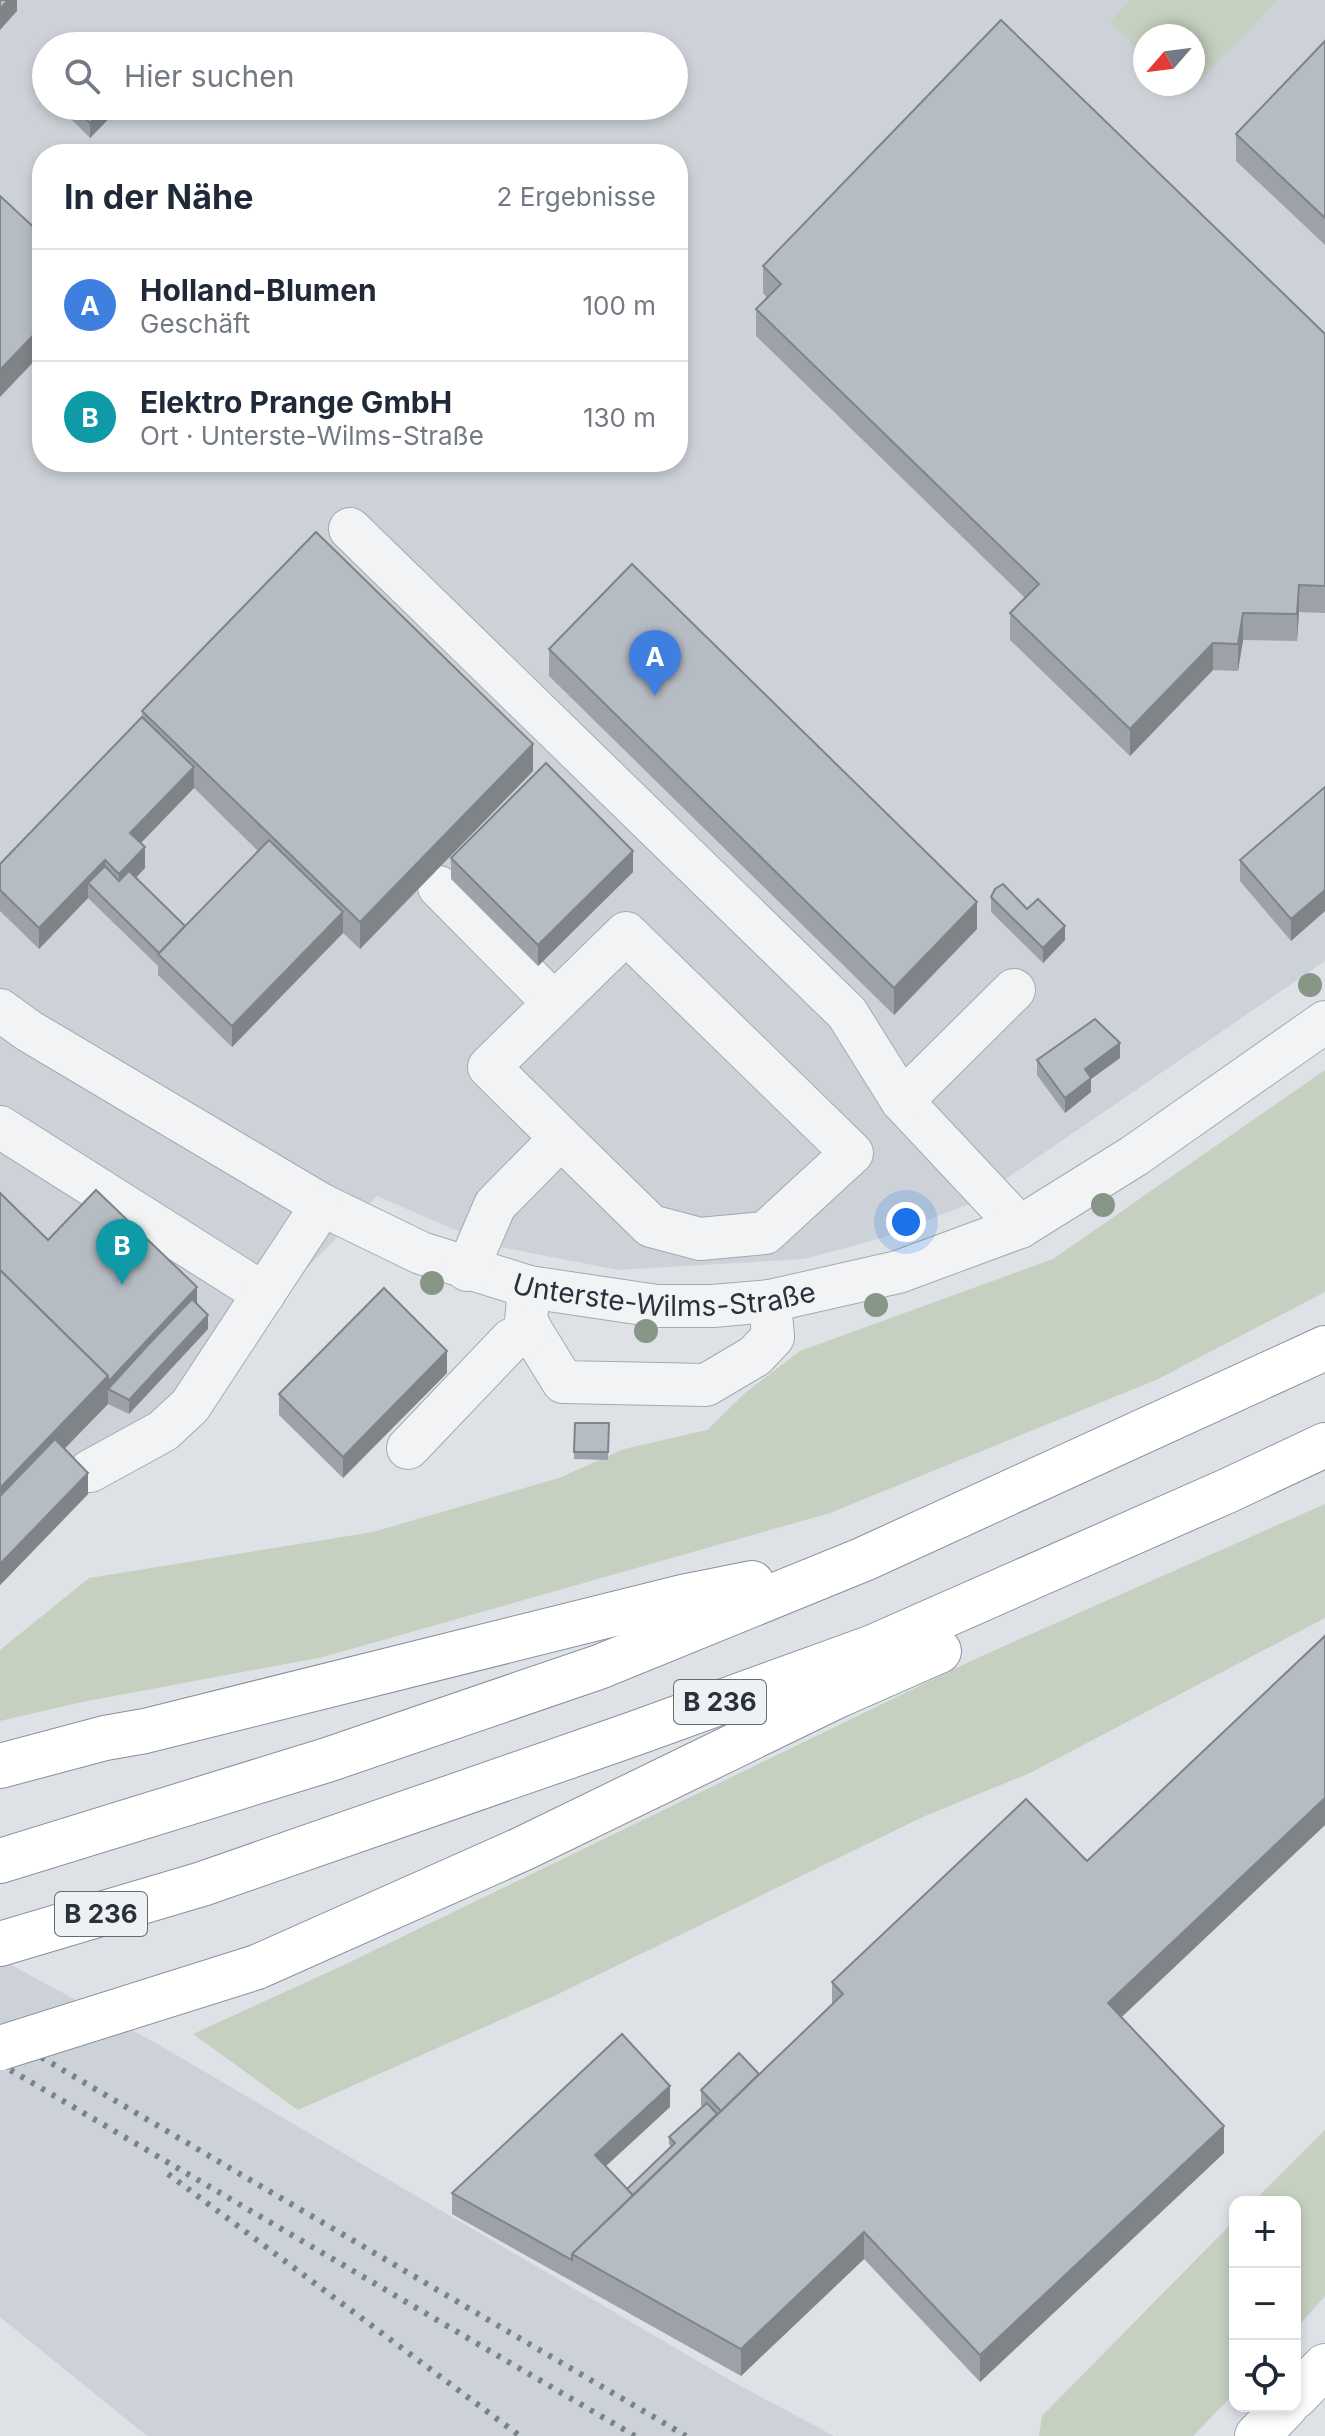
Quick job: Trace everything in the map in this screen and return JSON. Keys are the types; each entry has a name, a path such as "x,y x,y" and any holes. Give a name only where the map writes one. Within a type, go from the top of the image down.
{"main road":[{"name":"B 236","path":"0,1861 327,1760 599,1667 864,1559 1325,1348"},
{"name":"B 236","path":"0,1944 202,1884 873,1647 1325,1445"},
{"path":"0,2048 257,1967 522,1849 839,1695 1042,1606 1227,1491"},
{"path":"0,1766 682,1597 864,1559"},
{"path":"1301,2391 1325,2366"},
{"path":"1257,2436 1280,2412"}],"street":[{"path":"350,529 847,1013 902,1101 1020,1227"},
{"path":"439,887 554,1003"},
{"path":"626,933 852,1153 765,1233 700,1239 651,1226 561,1138 489,1067 626,933"},
{"path":"902,1101 1014,990"},
{"name":"Unterste-Wilms-Straße","path":"0,1010 29,1031 322,1205 421,1253 467,1270 529,1287 657,1306 713,1306 770,1301 898,1272 1020,1227 1134,1156 1325,1022"},
{"path":"0,1127 264,1294"},
{"path":"467,1270 495,1205 561,1138"},
{"path":"90,1471 163,1431 190,1406 322,1205"},
{"path":"529,1287 526,1322 563,1382 706,1385 755,1356 773,1337 770,1301"},
{"path":"408,1448 511,1340 531,1329"}],"shaded area":[{"path":"0,0 1325,0 1325,961 969,1204 882,1238 804,1259 618,1270 490,1245 377,1196 0,1586"},
{"path":"0,1959 154,2042 735,2383 834,2436 147,2436 0,2317"}],"green space":[{"path":"1129,0 1278,0 1205,75 1205,24 1133,24 1133,45 1110,22"},
{"path":"1325,1070 1325,1292 1156,1380 830,1513 323,1657 82,1702 0,1721 0,1650 89,1578 373,1532 559,1478 624,1449 707,1430 745,1393 800,1351 1053,1259"},
{"path":"1325,1504 1325,1618 1030,1773 925,1816 552,1997 298,2110 193,2034 346,1964 975,1659"},
{"path":"1325,2130 1325,2296 1301,2323 1301,2196 1259,2196"},
{"path":"1229,2226 1229,2399 1193,2436 1039,2436 1042,2416"}],"building":[{"path":"1001,20 1325,334 1325,586 1299,585 1297,614 1243,613 1238,644 1213,643 1130,729 1010,613 1039,584 756,309 781,284 763,266"},
{"path":"1325,41 1325,218 1236,134"},
{"path":"0,196 32,226 32,336 0,370"},
{"path":"316,532 533,744 360,922 142,711"},
{"path":"632,564 977,902 894,988 549,649"},
{"path":"142,717 194,767 130,833 145,847 119,874 105,860 39,928 0,890 0,864"},
{"path":"546,763 633,851 538,945 451,858"},
{"path":"1325,787 1325,890 1291,919 1240,860"},
{"path":"269,840 343,912 232,1026 158,954"},
{"path":"105,866 119,881 129,871 185,926 159,953 88,883"},
{"path":"1003,884 1027,909 1038,899 1065,926 1043,948 991,897 995,889"},
{"path":"1095,1019 1120,1043 1085,1069 1091,1078 1065,1098 1037,1060"},
{"path":"96,1190 197,1287 108,1382 108,1376 0,1270 0,1193 48,1240"},
{"path":"0,1270 108,1376 0,1488"},
{"path":"384,1288 447,1351 343,1457 279,1394"},
{"path":"192,1299 208,1315 129,1400 108,1389 148,1345"},
{"path":"575,1423 609,1423 608,1452 574,1452"},
{"path":"55,1439 88,1473 0,1564 0,1496"},
{"path":"1325,1636 1325,1798 1108,2003 1224,2126 980,2355 864,2232 741,2349 572,2254 843,1994 832,1982 1026,1799 1087,1861"},
{"path":"622,2034 670,2086 595,2155 633,2195 572,2254 572,2260 452,2193"},
{"path":"739,2053 759,2074 721,2111 701,2090"},
{"path":"707,2103 717,2114 633,2195 627,2189 675,2143 669,2137"}],"railway":[{"path":"0,2033 686,2436"},
{"path":"0,2064 635,2436"},
{"path":"168,2174 520,2436"}],"place":[{"name":"Holland-Blumen","path":"655,696"},
{"name":"Elektro Prange GmbH","path":"122,1285"}]}
